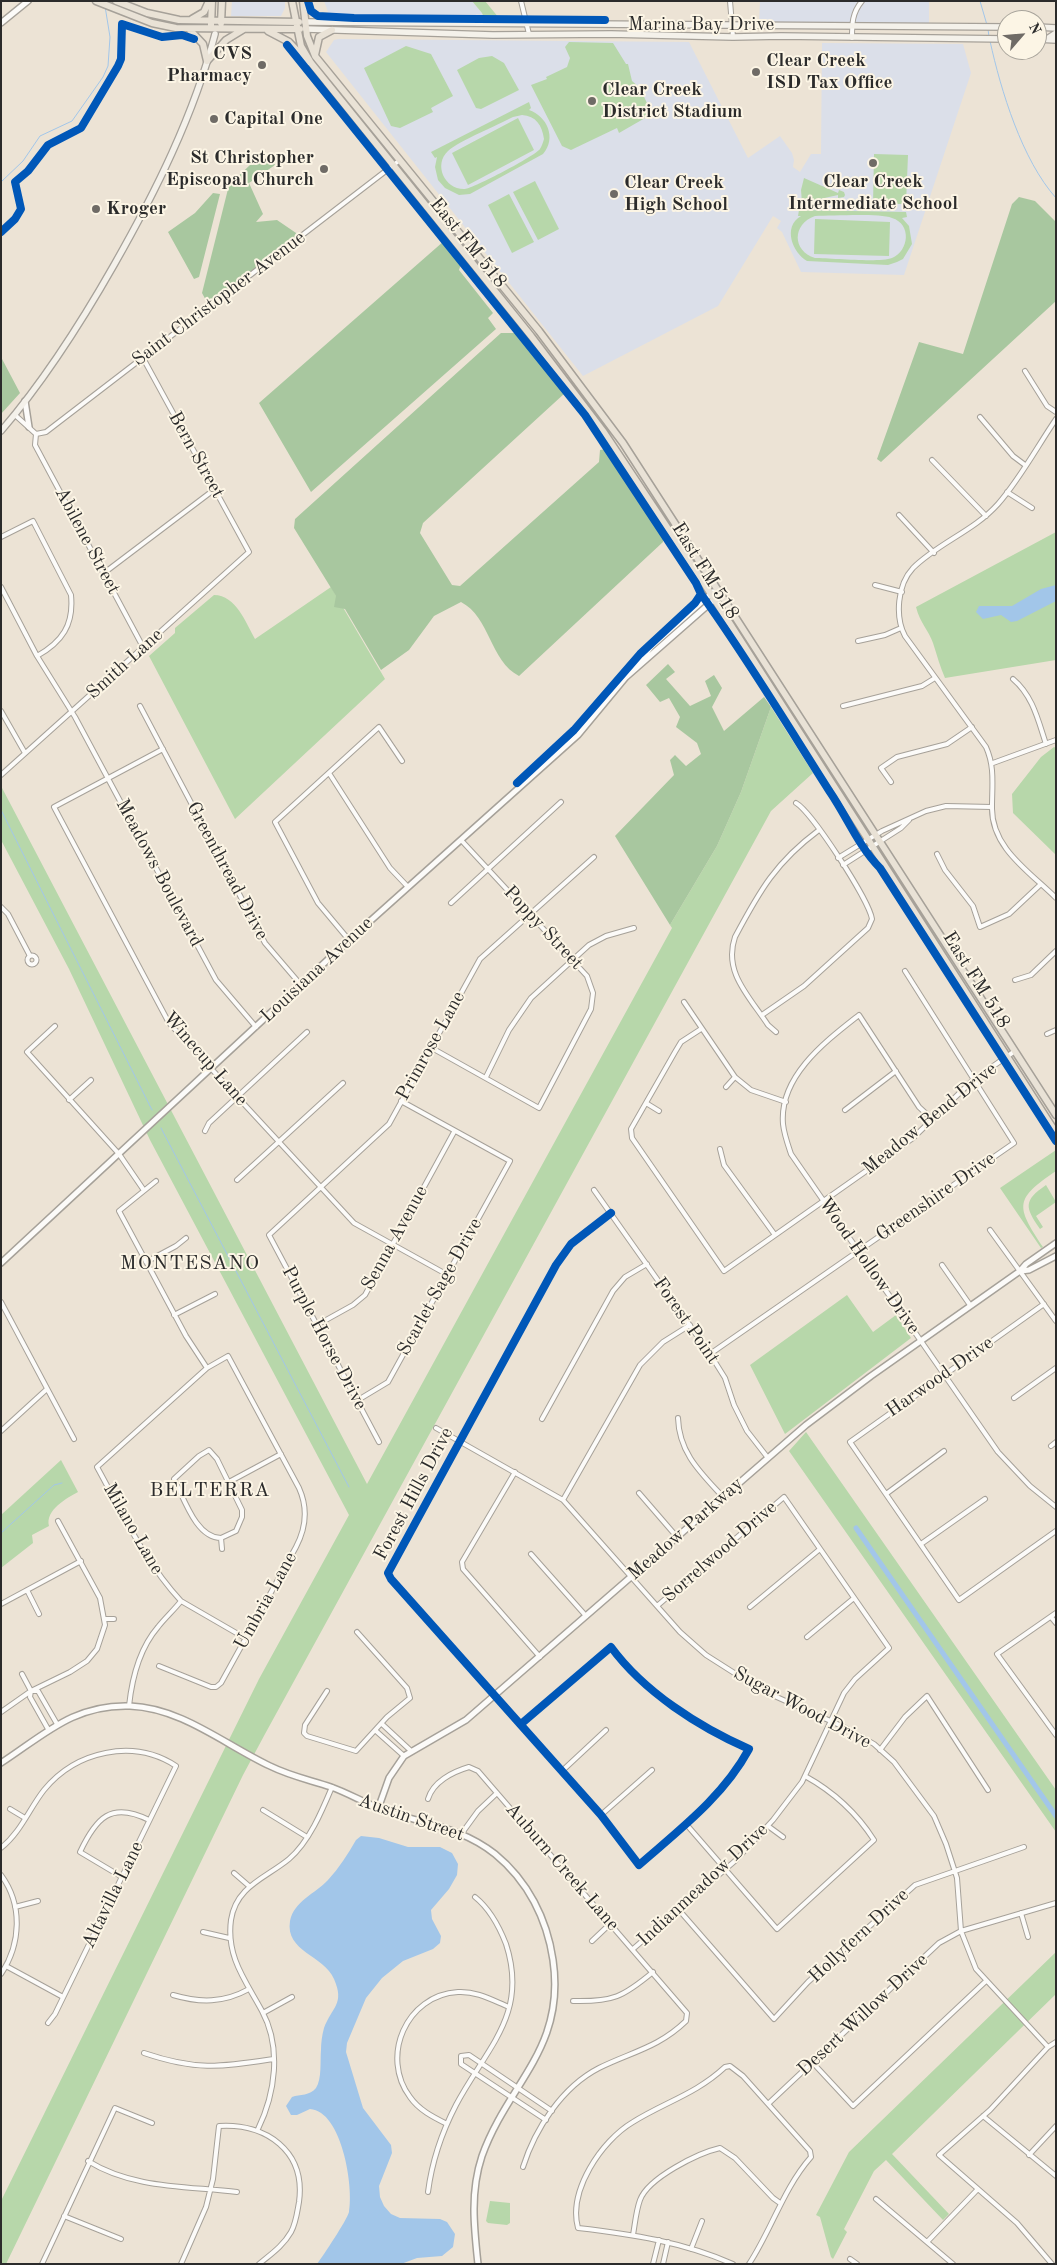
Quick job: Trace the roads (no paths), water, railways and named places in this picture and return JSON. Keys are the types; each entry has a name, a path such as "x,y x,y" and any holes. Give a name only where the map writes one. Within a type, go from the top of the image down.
{"main road":[{"path":"96,1 152,23 189,29 215,31 306,29"},
{"path":"189,20 200,16 210,1"},
{"path":"210,1 211,21 215,31"},
{"path":"1,431 15,415 81,322 142,216 179,135 207,61 215,31 221,21 222,1"},
{"path":"292,1 301,46 311,64"},
{"name":"East FM 518","path":"302,1 308,42 315,56 539,331 623,444 1056,1115"},
{"path":"118,2 164,18 211,21 306,22"},
{"name":"Marina Bay Drive","path":"306,22 997,27"},
{"path":"611,34 612,24"},
{"path":"681,26 681,35"},
{"path":"780,36 782,26"},
{"path":"806,26 806,36"},
{"path":"938,26 938,39"},
{"path":"189,29 203,44 207,61"},
{"path":"207,61 226,40 245,29"},
{"name":"Marina Bay Drive","path":"306,29 396,30 493,35 611,34 733,37 997,39"},
{"path":"266,30 289,42 305,61 311,64"},
{"path":"315,56 319,37 332,30"},
{"path":"1047,39 1056,33"},
{"path":"1047,39 1056,40"},
{"name":"East FM 518","path":"311,64 422,204 531,336 614,449 1056,1133"},
{"path":"422,204 430,197"},
{"path":"488,283 494,276"},
{"path":"531,336 539,331"},
{"path":"563,378 571,373"},
{"path":"614,449 623,444"},
{"path":"661,520 669,515"},
{"path":"759,671 766,667"}],"street":[{"path":"1,23 28,1"},
{"path":"521,1 529,34"},
{"path":"730,1 733,37"},
{"path":"852,38 854,12 862,1"},
{"name":"Saint Christopher Avenue","path":"36,434 46,432 400,160"},
{"name":"Bern Street","path":"143,358 249,552"},
{"path":"1025,371 1047,406 1056,412"},
{"path":"25,401 29,428"},
{"path":"15,415 36,434"},
{"path":"980,416 1007,450 1025,465"},
{"path":"1056,419 1008,492 986,516 912,569 902,592 899,612 901,628 935,678 986,746 993,762 992,807 995,829 1001,842 1014,859 1056,898"},
{"name":"Abilene Street","path":"36,434 35,444 143,647"},
{"path":"932,460 986,516"},
{"path":"104,573 214,489"},
{"path":"1008,492 1032,508"},
{"path":"899,515 934,553"},
{"path":"1,537 33,521 71,595 72,609 62,638 52,648 37,656"},
{"name":"Smith Lane","path":"1,775 249,552"},
{"path":"876,584 902,592"},
{"name":"Meadows Boulevard","path":"1,587 37,656 108,778 216,980 256,1027"},
{"name":"Louisiana Avenue","path":"1,1263 349,940 578,735 630,674 718,592"},
{"path":"858,641 885,635 901,628"},
{"path":"843,706 922,686 935,678"},
{"path":"1014,679 1024,688 1031,702 1046,744"},
{"name":"Greenthread Drive","path":"140,706 265,943 302,985"},
{"path":"1,712 25,753"},
{"path":"891,782 881,768 896,757 947,744 972,726"},
{"path":"349,940 318,903 275,822 379,727 402,761"},
{"path":"993,762 1056,740"},
{"path":"108,778 163,749"},
{"path":"329,773 390,868 408,887"},
{"name":"Winecup Lane","path":"108,778 54,807 165,1017 354,1223 446,1274"},
{"path":"451,903 561,802"},
{"path":"762,1015 804,986 868,928 872,919 869,907 843,865 808,812 796,802"},
{"path":"838,858 896,823 909,820 926,811 946,806 992,807"},
{"path":"843,865 901,828 909,820"},
{"path":"776,1032 762,1015 733,970 730,959 731,947 768,879 797,847 819,830"},
{"name":"Poppy Street","path":"461,840 574,960 587,976 593,993 591,1009 539,1108 486,1077"},
{"path":"937,854 944,870 973,906 980,926 1009,914 1041,884"},
{"name":"Primrose Lane","path":"269,1235 389,1124 430,1046 480,959 594,857"},
{"path":"1,907 8,914 30,956"},
{"path":"430,1046 486,1077 509,1030 531,998 589,945 606,936 634,928"},
{"path":"1015,980 1031,975 1056,951"},
{"path":"904,971 973,1080"},
{"path":"684,1002 735,1077 751,1090 786,1102"},
{"name":"Wood Hollow Drive","path":"896,1072 859,1015 840,1030 795,1075 786,1102 783,1124 791,1154 1008,1463 1030,1486 1056,1507"},
{"path":"55,1026 26,1052 119,1154 143,1189"},
{"path":"659,1111 646,1103 681,1042 702,1030"},
{"path":"1048,1034 1056,1030"},
{"path":"206,1131 209,1123 307,1032"},
{"name":"Meadow Bend Drive","path":"646,1103 631,1129 632,1138 724,1271 913,1138 973,1080 1015,1051"},
{"path":"845,1110 896,1072 919,1107 932,1119"},
{"path":"726,1087 735,1077"},
{"path":"69,1100 91,1080"},
{"name":"Greenshire Drive","path":"710,1354 1014,1143 973,1080"},
{"path":"237,1180 343,1083"},
{"path":"400,1101 454,1132"},
{"name":"Scarlet Sage Drive","path":"358,1400 388,1382 510,1161 454,1132"},
{"name":"Senna Avenue","path":"317,1325 353,1305 365,1294 454,1132"},
{"path":"720,1149 724,1165 775,1236"},
{"path":"156,1181 143,1189 119,1211 174,1315 207,1368"},
{"name":"Forest Point","path":"594,1190 710,1354 725,1378 734,1405 747,1431 768,1458"},
{"name":"Forest Hills Drive","path":"611,1213 571,1244 556,1265 388,1572 601,1815 639,1865 686,1824"},
{"path":"990,1230 1056,1320"},
{"name":"Purple Horse Drive","path":"269,1235 379,1442"},
{"path":"146,1262 176,1246 186,1238"},
{"name":"Meadow Parkway","path":"378,1809 389,1778 410,1750 456,1727 540,1657 768,1458 845,1395 1020,1271 1026,1264 1056,1243"},
{"name":"Meadow Parkway","path":"1020,1271 1029,1270 1056,1256"},
{"path":"542,1419 613,1291 625,1277 647,1264"},
{"path":"942,1265 970,1305"},
{"path":"174,1315 215,1294"},
{"path":"1,1302 74,1439"},
{"name":"Harwood Drive","path":"886,1494 850,1442 944,1373 1044,1304"},
{"path":"563,1500 640,1364 663,1342 690,1325"},
{"name":"Umbria Lane","path":"159,1666 216,1687 221,1683 304,1530 305,1506 303,1497 228,1356 207,1368"},
{"name":"Milano Lane","path":"207,1368 98,1467 153,1569 181,1601 245,1638"},
{"path":"1014,1398 1056,1368"},
{"path":"1,1431 47,1389"},
{"path":"678,1418 680,1439 686,1454 723,1497"},
{"name":"Sugar Wood Drive","path":"436,1428 563,1500 680,1632 706,1655 761,1690 831,1721 880,1750 894,1762 934,1816 954,1870 961,1932 976,1969 1048,2047"},
{"path":"1051,1446 1056,1442"},
{"path":"209,1450 240,1503 242,1517 236,1531 221,1538 210,1536 199,1527 174,1479 199,1456 209,1450"},
{"path":"944,1451 886,1494 959,1600 1056,1531"},
{"path":"229,1482 281,1454"},
{"path":"515,1472 462,1562 463,1569 540,1657"},
{"path":"639,1493 677,1537"},
{"name":"Sorrelwood Drive","path":"657,1606 784,1497 820,1550"},
{"path":"921,1544 985,1499"},
{"path":"1,1712 31,1691 70,1672 87,1661 97,1649 105,1619 100,1598 58,1522"},
{"path":"221,1538 222,1549"},
{"path":"750,1607 820,1550 854,1598 807,1637"},
{"path":"531,1554 586,1616"},
{"path":"1,1604 81,1561"},
{"path":"27,1590 39,1614"},
{"name":"Indianmeadow Drive","path":"633,1949 725,1869 768,1826 805,1776 850,1685 889,1648 854,1598"},
{"path":"129,1706 131,1685 145,1647 157,1627 181,1601"},
{"path":"1056,1613 997,1654 1056,1735"},
{"path":"1051,1617 1056,1623"},
{"path":"105,1619 114,1619"},
{"path":"326,1691 305,1725 304,1733 307,1736 356,1751 410,1698 406,1688 356,1632"},
{"path":"520,1724 611,1647 650,1687 715,1734 749,1749 728,1782 686,1824 777,1929 874,1840 846,1804 823,1786 805,1776"},
{"path":"22,1674 31,1691 30,1697 48,1729"},
{"path":"31,1691 38,1691 56,1724"},
{"path":"880,1750 906,1717 927,1696 988,1790"},
{"name":"Austin Street","path":"1,1763 56,1724 88,1712 129,1706 164,1712 283,1772 332,1787 378,1809 462,1833 496,1855 515,1874 536,1904 549,1940 555,1972 551,2017 538,2054 492,2130 481,2158 475,2186 472,2216 478,2264"},
{"path":"382,1724 410,1750"},
{"path":"562,1771 606,1730"},
{"path":"376,1731 404,1756"},
{"name":"Altavilla Lane","path":"25,1818 55,1778 80,1760 94,1755 108,1752 137,1751 162,1757 176,1766 55,2014 48,2023"},
{"name":"Auburn Creek Lane","path":"428,1799 434,1788 444,1778 471,1767 478,1771 685,2009 687,2017 681,2026 658,2043 606,2065 582,2078 568,2091 552,2111"},
{"path":"601,1815 652,1770"},
{"path":"258,2130 272,2089 274,2059 268,2026 263,2013 234,1961 230,1938 235,1904 249,1886 290,1858 307,1837 332,1787"},
{"path":"462,1833 478,1811 497,1793"},
{"path":"1,1848 18,1832 25,1818 10,1809"},
{"path":"263,1810 307,1837"},
{"path":"122,1876 80,1852 91,1829 102,1818 118,1811 133,1812 149,1820"},
{"path":"768,1826 783,1837"},
{"name":"Hollyfern Drive","path":"679,1910 774,2018 808,1982 915,1884 1024,1847"},
{"path":"234,1873 249,1886"},
{"path":"1,1875 15,1907 17,1930 14,1946 1,1974"},
{"path":"428,2192 435,2156 447,2124 499,2037 509,2006 512,1975 509,1955 493,1918 484,1904 475,1897"},
{"path":"15,1907 38,1901"},
{"name":"Desert Willow Drive","path":"768,2104 939,1943 961,1932 1056,1903"},
{"path":"1021,1913 1028,1937"},
{"path":"592,1941 611,1924"},
{"path":"203,1932 230,1938"},
{"path":"6,1966 62,1997"},
{"path":"573,2001 596,2001 618,1997 629,1991 653,1972"},
{"path":"813,2063 853,2105 986,1981"},
{"path":"173,1995 199,2001 212,2001 237,1996 249,1990"},
{"path":"447,2124 421,2108 410,2097 402,2081 397,2064 397,2052 406,2025 426,2004 452,1993 473,1993 509,2006"},
{"path":"263,2013 292,1997"},
{"path":"1052,2264 1017,2223 939,2156 983,2116 1048,2047 1056,2042"},
{"path":"144,2053 191,2066 232,2065 274,2059"},
{"path":"523,2167 529,2148 552,2111 467,2054 461,2056 461,2064 546,2120"},
{"path":"733,2264 668,2242 633,2235 578,2228 575,2218 584,2179 598,2154 621,2130 632,2122 685,2096 725,2067 730,2066 743,2076 810,2151 811,2157 801,2169 780,2203 749,2264"},
{"path":"42,2264 88,2162 115,2108 152,2123"},
{"path":"983,2116 1028,2155 1056,2176"},
{"path":"181,2264 201,2221 211,2189 219,2126 233,2125 258,2130 274,2139 290,2156 298,2175 300,2195 292,2230 281,2246 258,2264"},
{"path":"1028,2155 1056,2126"},
{"path":"633,2235 640,2200 648,2187 668,2172 720,2148 735,2158 780,2203"},
{"path":"88,2162 113,2174 136,2181 237,2192"},
{"path":"927,2242 977,2190"},
{"path":"876,2200 953,2264"},
{"path":"64,2216 121,2240"},
{"path":"691,2249 702,2222"},
{"path":"653,2264 659,2240"},
{"path":"663,2264 668,2242"},
{"path":"850,2259 857,2264"}],"water":[{"path":"1056,585 1056,601 1017,621 1011,622 1001,615 983,619 976,612 979,606 1012,606 1041,589"},
{"path":"361,1836 379,1838 408,1847 440,1847 452,1853 458,1864 457,1875 449,1889 431,1910 432,1919 441,1936 440,1943 433,1949 403,1961 382,1978 366,1998 347,2043 346,2052 363,2108 391,2145 392,2153 379,2186 380,2197 384,2206 391,2214 400,2218 440,2219 447,2222 455,2234 453,2247 442,2256 417,2258 401,2264 317,2264 340,2230 349,2212 350,2186 347,2169 338,2136 330,2122 321,2113 310,2109 297,2115 291,2115 286,2106 292,2097 314,2091 318,2084 323,2031 336,2005 338,1994 334,1979 329,1971 293,1940 290,1931 290,1921 292,1914 300,1903 328,1880 356,1840"}],"waterway":[{"path":"980,1 987,25"},
{"path":"1,182 23,161 40,136 72,121 103,77 108,66 110,37 105,6"},
{"path":"988,29 989,37"},
{"path":"990,41 1000,81 1014,124 1033,164 1056,198"},
{"path":"1,810 152,1110"},
{"path":"161,1128 349,1487"},
{"path":"1,1533 54,1485 62,1483"},
{"path":"856,1528 1056,1816"}],"place":[{"name":"CVS Pharmacy","path":"262,65"},
{"name":"Clear Creek ISD Tax Office","path":"756,72"},
{"name":"Clear Creek District Stadium","path":"592,101"},
{"name":"Capital One","path":"214,119"},
{"name":"Clear Creek Intermediate School","path":"873,163"},
{"name":"St Christopher Episcopal Church","path":"324,169"},
{"name":"Clear Creek High School","path":"614,194"},
{"name":"Kroger","path":"96,209"}],"district":[{"name":"MONTESANO","path":"190,1264"},
{"name":"BELTERRA","path":"210,1491"}]}
